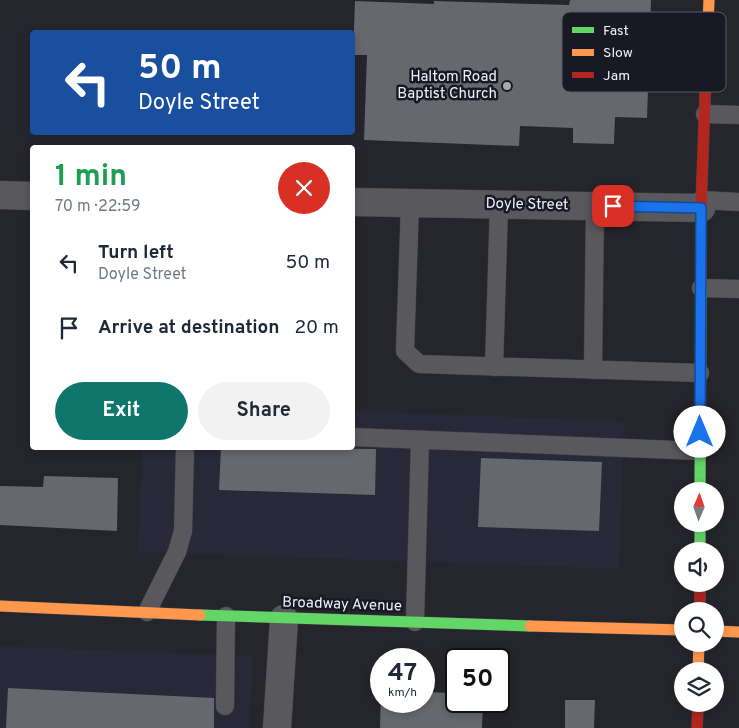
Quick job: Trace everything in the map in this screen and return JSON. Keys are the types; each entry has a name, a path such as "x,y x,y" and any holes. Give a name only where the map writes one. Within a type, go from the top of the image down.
{"main road":[{"path":"700,482 701,204 706,92"},
{"name":"Broadway Avenue","path":"0,606 226,616 674,630"},
{"path":"724,631 739,632"},
{"path":"697,728 698,712"}],"street":[{"path":"0,195 30,196"},
{"name":"Doyle Street","path":"355,202 595,206 701,204"},
{"path":"278,728 284,618"}],"lane":[{"path":"705,114 739,115"},
{"path":"701,204 739,202"},
{"path":"410,203 405,351 418,364 700,373"},
{"path":"494,367 499,205"},
{"path":"593,370 595,206"},
{"path":"701,288 739,289"},
{"path":"355,437 700,451"},
{"path":"415,622 420,440"},
{"path":"147,612 177,552 183,531 185,450"},
{"path":"225,706 226,616"}],"shaded area":[{"path":"355,411 624,421 619,569 138,552 142,450 355,450"},
{"path":"0,646 253,656 250,728 0,728"}],"building":[{"name":"Haltom Road Baptist Church","path":"570,0 651,0 651,12 562,12 562,92 648,92 647,118 615,117 614,144 573,143 573,128 520,126 519,146 364,140 367,55 355,55 355,1 434,4 434,1 569,5"},
{"path":"376,449 375,495 219,490 221,450"},
{"path":"481,458 602,462 599,531 478,527"},
{"path":"44,476 118,478 117,531 0,525 0,486 43,487"},
{"path":"8,688 214,698 214,728 6,728"},
{"path":"435,692 445,693 445,713 483,713 482,728 380,728 380,713 435,713"},
{"path":"565,700 595,700 594,728 565,728"}],"traffic: fast":[{"path":"700,482 701,285"},
{"path":"700,532 700,542"},
{"path":"200,615 530,626"}],"traffic: slow":[{"path":"708,12 709,0"},
{"path":"0,606 200,615"},
{"path":"530,626 674,630"},
{"path":"724,631 739,632"},
{"path":"698,662 699,652"}],"traffic: jam":[{"path":"701,285 701,208 705,92"},
{"path":"700,592 700,602"},
{"path":"697,728 698,712"}],"place":[{"name":"Haltom Road Baptist Church","path":"507,86"}],"route":[{"path":"613,206 701,208 700,432"}]}
